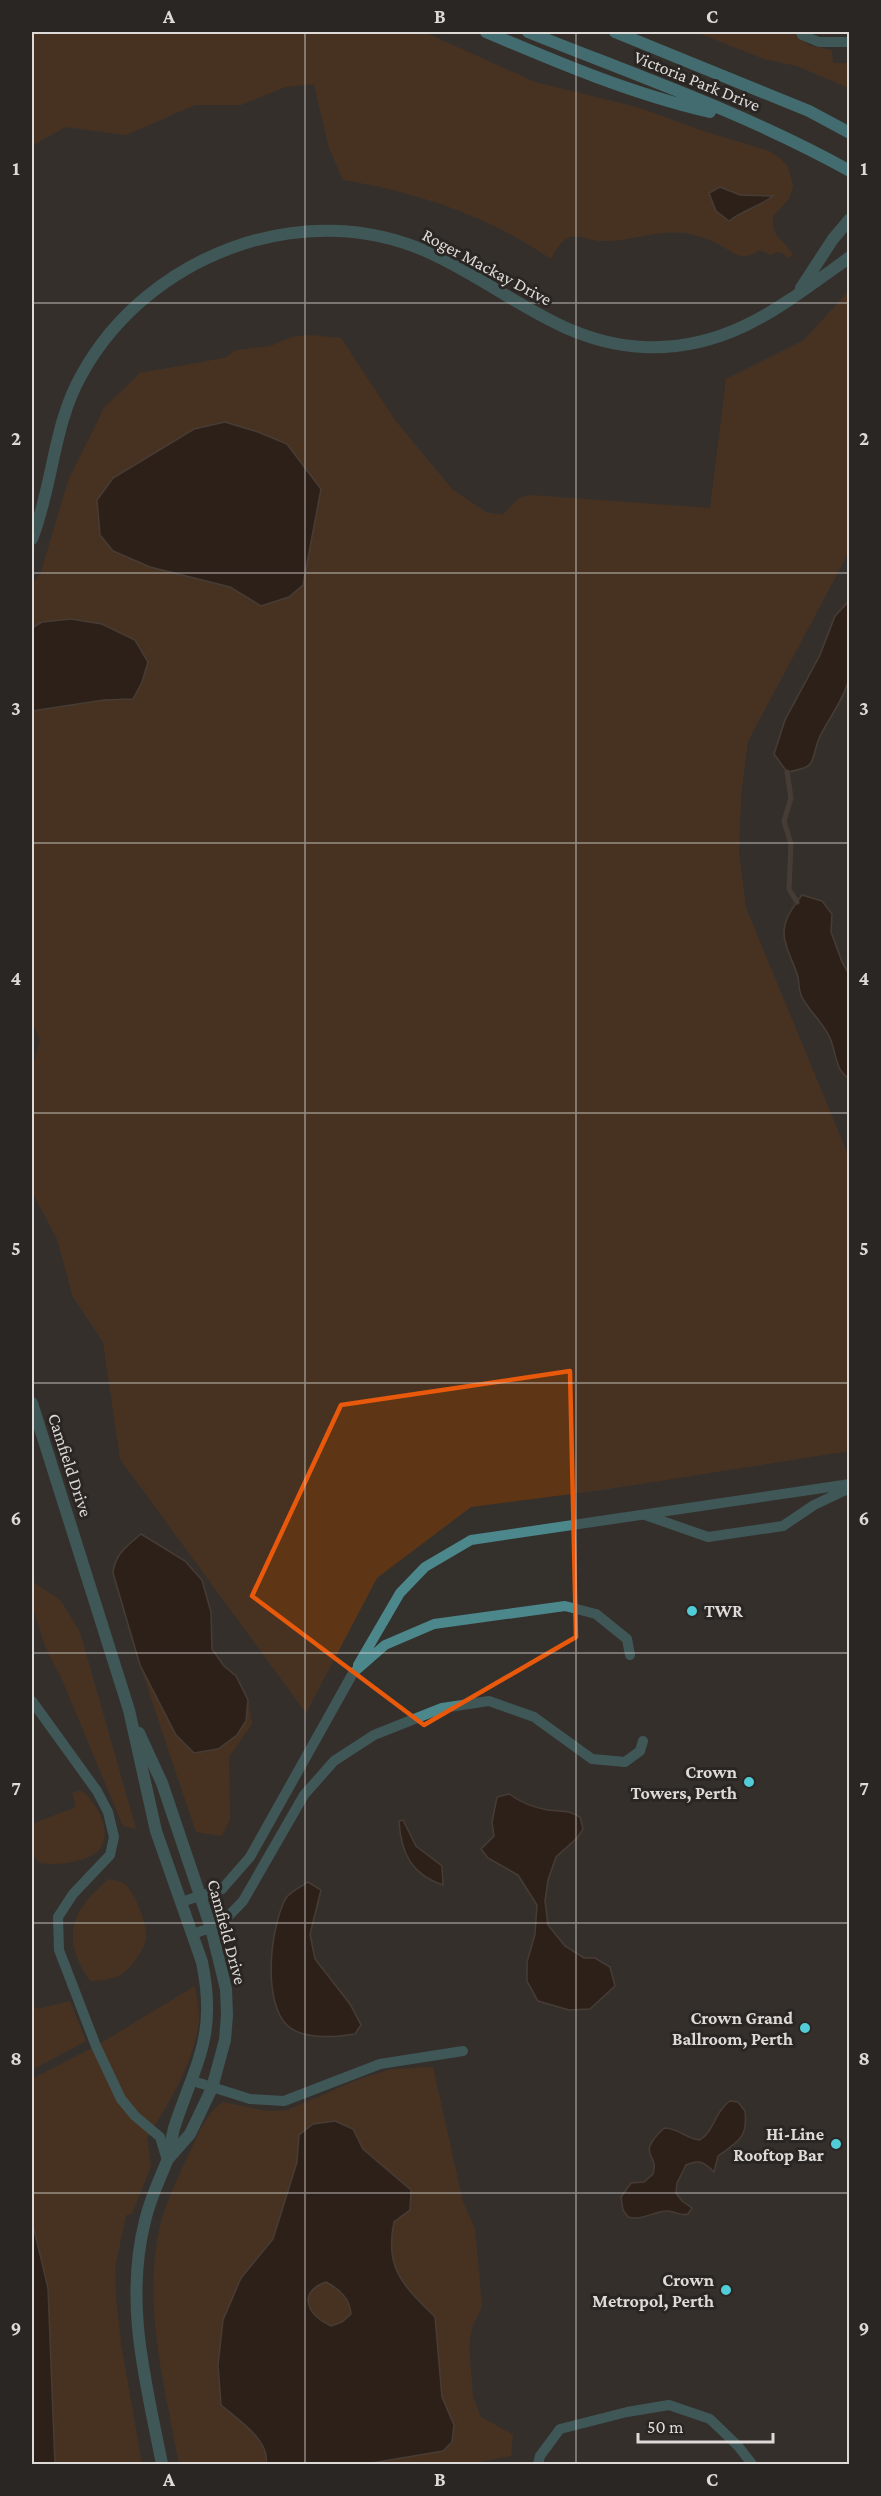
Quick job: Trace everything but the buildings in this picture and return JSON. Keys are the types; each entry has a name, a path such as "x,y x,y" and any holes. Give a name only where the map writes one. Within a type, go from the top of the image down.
{"street":[{"path":"486,32 570,67 664,101 747,121"},
{"name":"Victoria Park Drive","path":"528,32 747,121 815,152 849,171"},
{"name":"Victoria Park Drive","path":"615,32 809,111 849,133"},
{"name":"Roger Mackay Drive","path":"797,294 849,219"},
{"name":"Roger Mackay Drive","path":"32,539 66,412 81,375 93,357 111,332 154,289 189,267 241,244 287,234 318,231 367,235 398,241 451,263 545,319 578,335 615,344 643,347 678,345 729,333 771,313 849,257"},
{"name":"Camfield Drive","path":"32,1403 129,1710 156,1831 202,1962 208,2006 204,2050 174,2127 167,2160 155,2186 144,2222 136,2288 136,2328 162,2464"},
{"name":"Camfield Drive","path":"129,1710 162,1783 211,1928 226,1989 227,2015 220,2066 190,2134 167,2160"}],"lane":[{"path":"801,32 802,35 819,42 849,42"},
{"path":"642,1514 708,1537 783,1526 814,1505 849,1486"},
{"path":"181,1902 222,1889 250,1857 400,1593 425,1567 471,1540 849,1486"},
{"path":"353,1673 385,1645 434,1624 565,1606 596,1614 627,1639 630,1655"},
{"path":"32,1701 97,1791 108,1812 114,1837 110,1855 73,1894 58,1917 59,1950 96,2046 121,2099 135,2116 160,2137 167,2160"},
{"path":"192,1934 220,1924 243,1901 304,1795 334,1761 374,1735 442,1708 489,1701 534,1717 592,1759 625,1762 640,1752 643,1741"},
{"path":"193,2081 250,2099 284,2101 380,2064 463,2051"},
{"path":"538,2464 540,2456 560,2429 627,2412 669,2405 710,2419 738,2446 752,2464"}],"highlighted area":[{"path":"570,1371 576,1637 424,1725 252,1596 341,1405"}],"shaded area":[{"path":"32,32 424,32 535,82 637,107 700,130 769,151 788,167 793,186 789,199 773,216 773,224 776,234 793,255 788,258 782,253 776,252 771,255 760,250 747,256 741,256 703,238 673,232 604,241 572,237 558,247 551,259 503,230 451,208 398,191 343,180 328,145 314,84 285,87 241,105 195,105 126,135 65,127 32,146"},
{"path":"696,32 797,32 808,45 832,50 833,63 849,63 849,88 797,66 764,59"},
{"path":"720,187 740,195 773,196 729,221 716,211 709,193"},
{"path":"849,291 849,552 748,741 741,797 739,853 746,908 849,1157 849,1451 602,1490 471,1507 377,1578 306,1713 120,1459 103,1342 73,1297 57,1239 32,1192 32,1069 40,1040 32,1021 32,584 41,572 68,481 104,408 140,373 224,358 237,350 271,346 291,337 309,335 341,338 395,420 452,489 486,512 503,515 519,498 530,495 710,508 726,379 804,340"},
{"path":"225,422 287,444 321,489 303,585 289,597 261,606 230,587 150,567 113,551 100,535 97,500 113,478 194,429"},
{"path":"847,603 850,604 851,656 848,682 820,736 812,762 805,768 787,772 774,754 785,720 820,655 835,616"},
{"path":"71,619 102,624 135,640 148,662 142,682 133,699 104,700 32,711 32,628 42,622"},
{"path":"802,895 822,901 832,914 831,932 849,974 849,1078 838,1066 827,1032 801,995 798,977 786,944 784,933 786,922"},
{"path":"141,1534 185,1561 202,1580 211,1612 212,1649 224,1666 236,1676 248,1700 246,1721 237,1735 218,1749 194,1753 176,1735 140,1665 113,1573 119,1555"},
{"path":"32,1581 61,1601 80,1632 136,1829 123,1826 61,1677 46,1649 32,1605"},
{"path":"140,1665 176,1735 246,1721 248,1700 252,1724 229,1757 230,1819 222,1836 196,1832"},
{"path":"81,1790 87,1795 102,1818 105,1836 103,1844 98,1851 86,1858 62,1863 40,1863 32,1854 32,1824 76,1807 72,1793"},
{"path":"509,1794 533,1806 568,1812 580,1817 583,1829 577,1838 556,1857 548,1880 545,1901 548,1925 565,1946 584,1958 595,1958 610,1967 615,1986 590,2009 569,2010 538,2001 527,1981 527,1962 535,1934 537,1905 518,1875 488,1858 481,1849 494,1836 492,1822 497,1797"},
{"path":"403,1820 416,1846 442,1866 443,1885 423,1875 410,1861 400,1832 399,1821"},
{"path":"109,1879 123,1883 132,1892 143,1917 146,1939 137,1958 122,1974 110,1979 90,1981 75,1951 74,1926 86,1902"},
{"path":"308,1882 321,1890 310,1934 315,1959 350,2004 361,2025 355,2034 320,2036 303,2034 288,2026 280,2015 274,2000 271,1964 280,1911 286,1898"},
{"path":"195,1986 199,2018 195,2043 178,2085 147,2138 151,2166 132,2214 126,2215 115,2268 121,2344 142,2464 55,2464 48,2288 32,2221 32,2079 96,2046"},
{"path":"70,2001 86,2041 32,2070 32,2005 38,2009"},
{"path":"433,2067 463,2202 475,2228 482,2307 472,2327 469,2345 473,2397 481,2417 513,2435 511,2456 469,2464 179,2464 157,2345 153,2286 155,2256 160,2226 169,2200 206,2120 223,2102 266,2111 288,2110 357,2080 392,2069"},
{"path":"730,2101 738,2102 745,2111 743,2134 736,2143 718,2156 714,2172 702,2162 686,2165 677,2183 676,2193 692,2208 688,2214 682,2215 666,2211 638,2218 628,2217 623,2210 621,2197 631,2183 644,2182 653,2174 654,2167 649,2149 655,2137 664,2128 700,2140"},
{"path":"335,2121 353,2129 363,2149 411,2190 410,2210 394,2222 392,2252 394,2265 406,2286 435,2317 442,2397 454,2425 452,2442 443,2451 366,2464 266,2464 266,2455 258,2439 221,2405 218,2365 223,2320 241,2278 273,2239 297,2162 299,2135 313,2124","holes":["326,2282 346,2299 351,2314 342,2322 331,2326 311,2311 308,2298 311,2292"]},
{"path":"32,2221 48,2288 55,2464 32,2464"}],"waterway":[{"path":"787,772 791,798 784,821 791,844 789,889 797,902"}],"place":[{"name":"TWR","path":"692,1611"},
{"name":"Crown Towers, Perth","path":"749,1782"},
{"name":"Crown Grand Ballroom, Perth","path":"805,2028"},
{"name":"Hi-Line Rooftop Bar","path":"836,2144"},
{"name":"Crown Metropol, Perth","path":"726,2290"}]}
